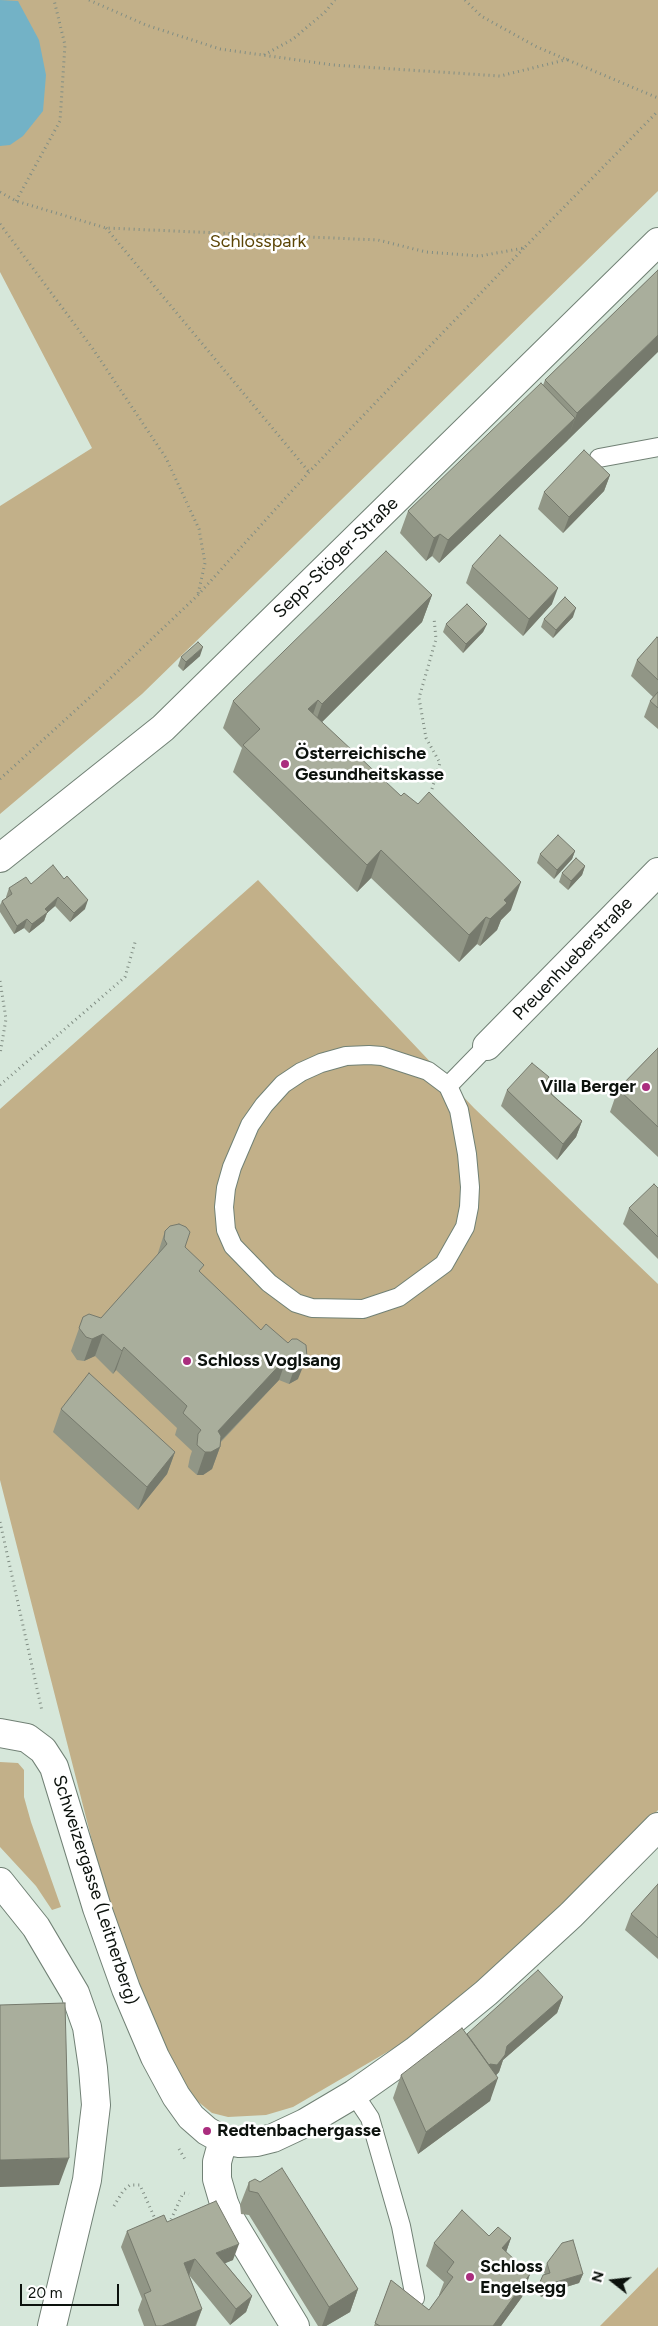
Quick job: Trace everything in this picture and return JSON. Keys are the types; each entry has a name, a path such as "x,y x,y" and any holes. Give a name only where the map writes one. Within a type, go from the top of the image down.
{"street":[{"name":"Sepp-Stöger-Straße","path":"0,858 163,728 658,242"},
{"name":"Preuenhueberstraße","path":"487,1046 658,872"},
{"name":"Schweizergasse (Leitnerberg)","path":"0,1733 27,1738 43,1750 54,1767 97,1908 126,1989 154,2057 176,2096 191,2117 207,2131 223,2140"},
{"path":"295,2326 232,2222 224,2203 217,2179 217,2162 223,2140 239,2143 257,2142 273,2138 305,2123 354,2094 415,2051 486,1993 572,1915 658,1828"},
{"path":"0,1882 36,1927 76,1993 87,2027 93,2068 96,2105 87,2180 52,2326"}],"lane":[{"path":"599,458 658,447"},
{"path":"448,1086 487,1046"},
{"path":"369,1055 382,1056 428,1071 448,1086 459,1110 467,1154 470,1187 465,1227 444,1264 399,1297 363,1309 312,1308 296,1303 269,1283 233,1246 226,1230 224,1207 226,1188 232,1167 250,1125 264,1105 284,1084 301,1072 321,1064 346,1056 369,1055"},
{"path":"354,2094 370,2118 401,2226 415,2298"}],"path":[{"path":"16,201 60,121 65,45 54,0"},
{"path":"89,0 146,24 220,49 333,65 500,76 569,59"},
{"path":"263,55 293,39 325,12 335,0"},
{"path":"465,0 481,16 537,47 658,98"},
{"path":"0,779 100,689 198,595 309,472 658,111"},
{"path":"0,192 16,201 106,228 378,240 426,252 480,256 524,248"},
{"path":"0,224 93,349 166,458 199,528 205,563 198,595"},
{"path":"106,228 309,472"},
{"path":"432,789 440,763 426,738 419,698 436,639 434,618"},
{"path":"0,1085 125,977 136,939"},
{"path":"0,981 6,1019 0,1054"},
{"path":"112,2212 124,2191 130,2185 140,2185 157,2225"},
{"path":"166,2229 183,2193 188,2192 193,2198"}],"green space":[{"name":"Schlosspark","path":"0,0 658,0 658,191 142,694 0,814 0,506 92,448 0,272"},
{"path":"258,880 474,1108 658,1284 658,1810 629,1845 482,1982 425,2030 293,2107 266,2115 228,2117 212,2113 196,2100 171,2071 146,2023 103,1884 0,1480 0,1109"},
{"path":"0,1762 18,1763 24,1770 24,1797 61,1907 52,1910 36,1886 0,1847"},
{"path":"658,2267 658,2326 600,2326"}],"water":[{"path":"0,0 18,1 39,40 46,75 43,111 23,136 10,145 0,146"}],"building":[{"path":"658,270 658,335 577,413 545,380"},
{"path":"541,383 575,418 448,540 440,534 434,538 408,511"},
{"path":"584,450 610,475 569,517 544,492"},
{"path":"500,535 558,588 529,619 472,566"},
{"name":"Österreichische Gesundheitskasse","path":"386,551 432,595 322,704 318,700 308,709 401,796 404,793 418,804 429,792 521,882 504,900 507,903 490,919 486,917 469,935 381,850 367,865 243,745 260,729 233,701"},
{"path":"565,597 576,608 556,630 544,619"},
{"path":"467,604 487,624 466,644 446,624"},
{"path":"658,638 658,680 637,660"},
{"path":"198,642 203,647 186,662 181,657"},
{"path":"658,692 658,708 650,701"},
{"path":"558,835 575,851 557,870 540,854"},
{"path":"576,858 585,866 571,881 562,873"},
{"path":"53,865 64,879 67,876 88,900 74,913 58,897 45,909 48,912 32,924 27,919 17,926 2,901 12,894 9,888 26,877 31,884"},
{"path":"658,1048 658,1127 618,1089"},
{"path":"532,1063 549,1077 546,1081 555,1089 551,1094 582,1121 563,1144 507,1090"},
{"path":"654,1184 658,1188 658,1237 629,1208"},
{"name":"Schloss Voglsang","path":"179,1224 186,1227 190,1232 185,1247 204,1265 199,1271 261,1330 266,1324 288,1343 292,1339 297,1339 306,1345 307,1357 297,1361 287,1357 218,1431 221,1436 220,1447 211,1452 205,1452 197,1445 198,1434 201,1430 183,1413 187,1406 124,1347 122,1351 103,1334 92,1339 86,1337 79,1328 83,1317 89,1314 101,1318 167,1244 164,1239 165,1231 170,1226"},
{"path":"89,1373 175,1452 147,1487 61,1409"},
{"path":"658,1884 658,1938 631,1914"},
{"path":"538,1970 563,1997 507,2046 505,2055 497,2065 489,2065 467,2034"},
{"path":"65,2003 69,2158 0,2160 0,2005"},
{"path":"462,2028 498,2078 426,2132 401,2075"},
{"path":"282,2168 358,2289 329,2307 258,2193 249,2191 249,2182 255,2179 260,2182"},
{"path":"216,2201 239,2244 216,2253 252,2296 236,2309 195,2259 184,2263 202,2309 162,2326 156,2326 144,2294 151,2291 127,2231 164,2215 167,2222"},
{"path":"462,2210 489,2236 498,2227 511,2238 502,2248 530,2274 493,2326 380,2326 375,2323 391,2280 429,2310 453,2277 447,2272 454,2262 434,2243"},
{"path":"573,2240 583,2274 556,2282 544,2289 540,2282 543,2275 550,2273 547,2263 562,2243"}],"place":[{"name":"Österreichische Gesundheitskasse","path":"285,764"},
{"name":"Villa Berger","path":"646,1087"},
{"name":"Schloss Voglsang","path":"187,1361"},
{"name":"Redtenbachergasse","path":"207,2131"},
{"name":"Schloss Engelsegg","path":"470,2277"}]}
